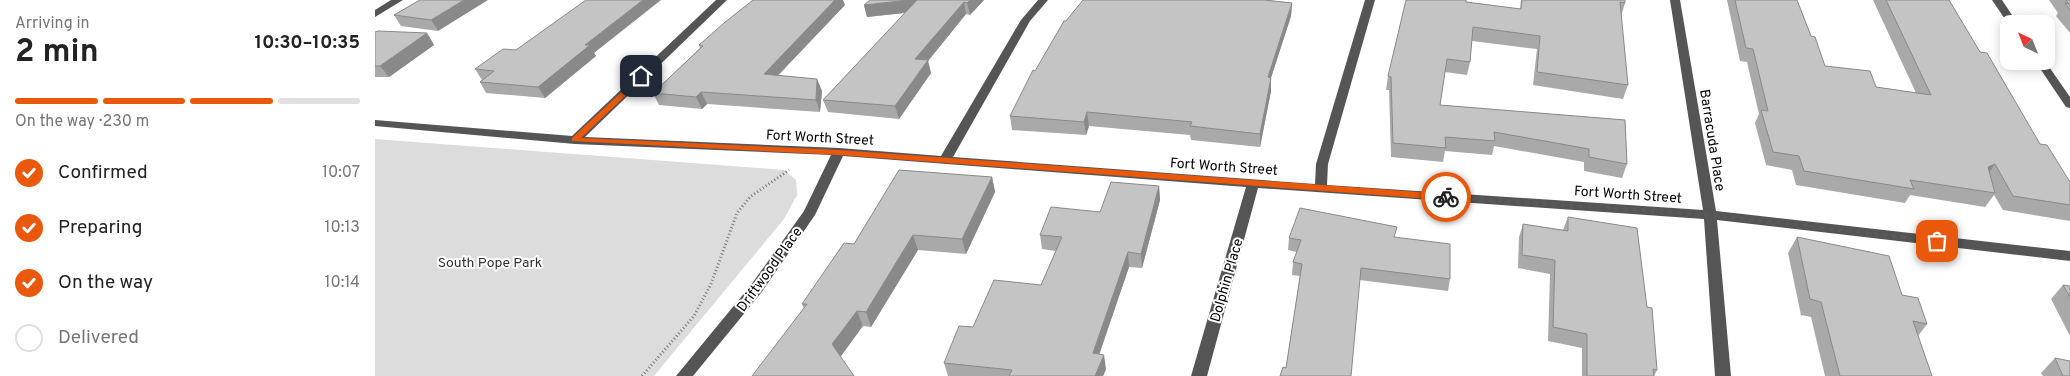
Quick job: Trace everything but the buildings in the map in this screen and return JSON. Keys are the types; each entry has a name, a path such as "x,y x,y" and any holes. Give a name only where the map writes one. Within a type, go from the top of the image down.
{"street":[{"path":"375,14 398,0"},
{"path":"575,140 722,0"},
{"path":"945,160 1026,20 1043,0"},
{"path":"1321,188 1322,164 1370,0"},
{"name":"Barracuda Place","path":"1675,0 1710,215 1723,376"},
{"path":"1997,0 2007,15"},
{"path":"2046,70 2070,105"},
{"name":"Fort Worth Street","path":"375,123 575,140 839,152 1253,184 1710,215 2070,256"},
{"name":"Driftwood Place","path":"685,376 756,289 811,212 839,152"},
{"name":"Dolphin Place","path":"1199,376 1253,184"}],"path":[{"path":"642,376 694,316 711,284 737,213 750,198 814,151"}],"green space":[{"name":"South Pope Park","path":"375,139 784,170 796,180 797,195 784,219 654,376 375,376"}],"way so far":[{"path":"1446,197 1710,215 1937,241"}],"route":[{"path":"641,76 575,140 839,152 1446,197"}]}
